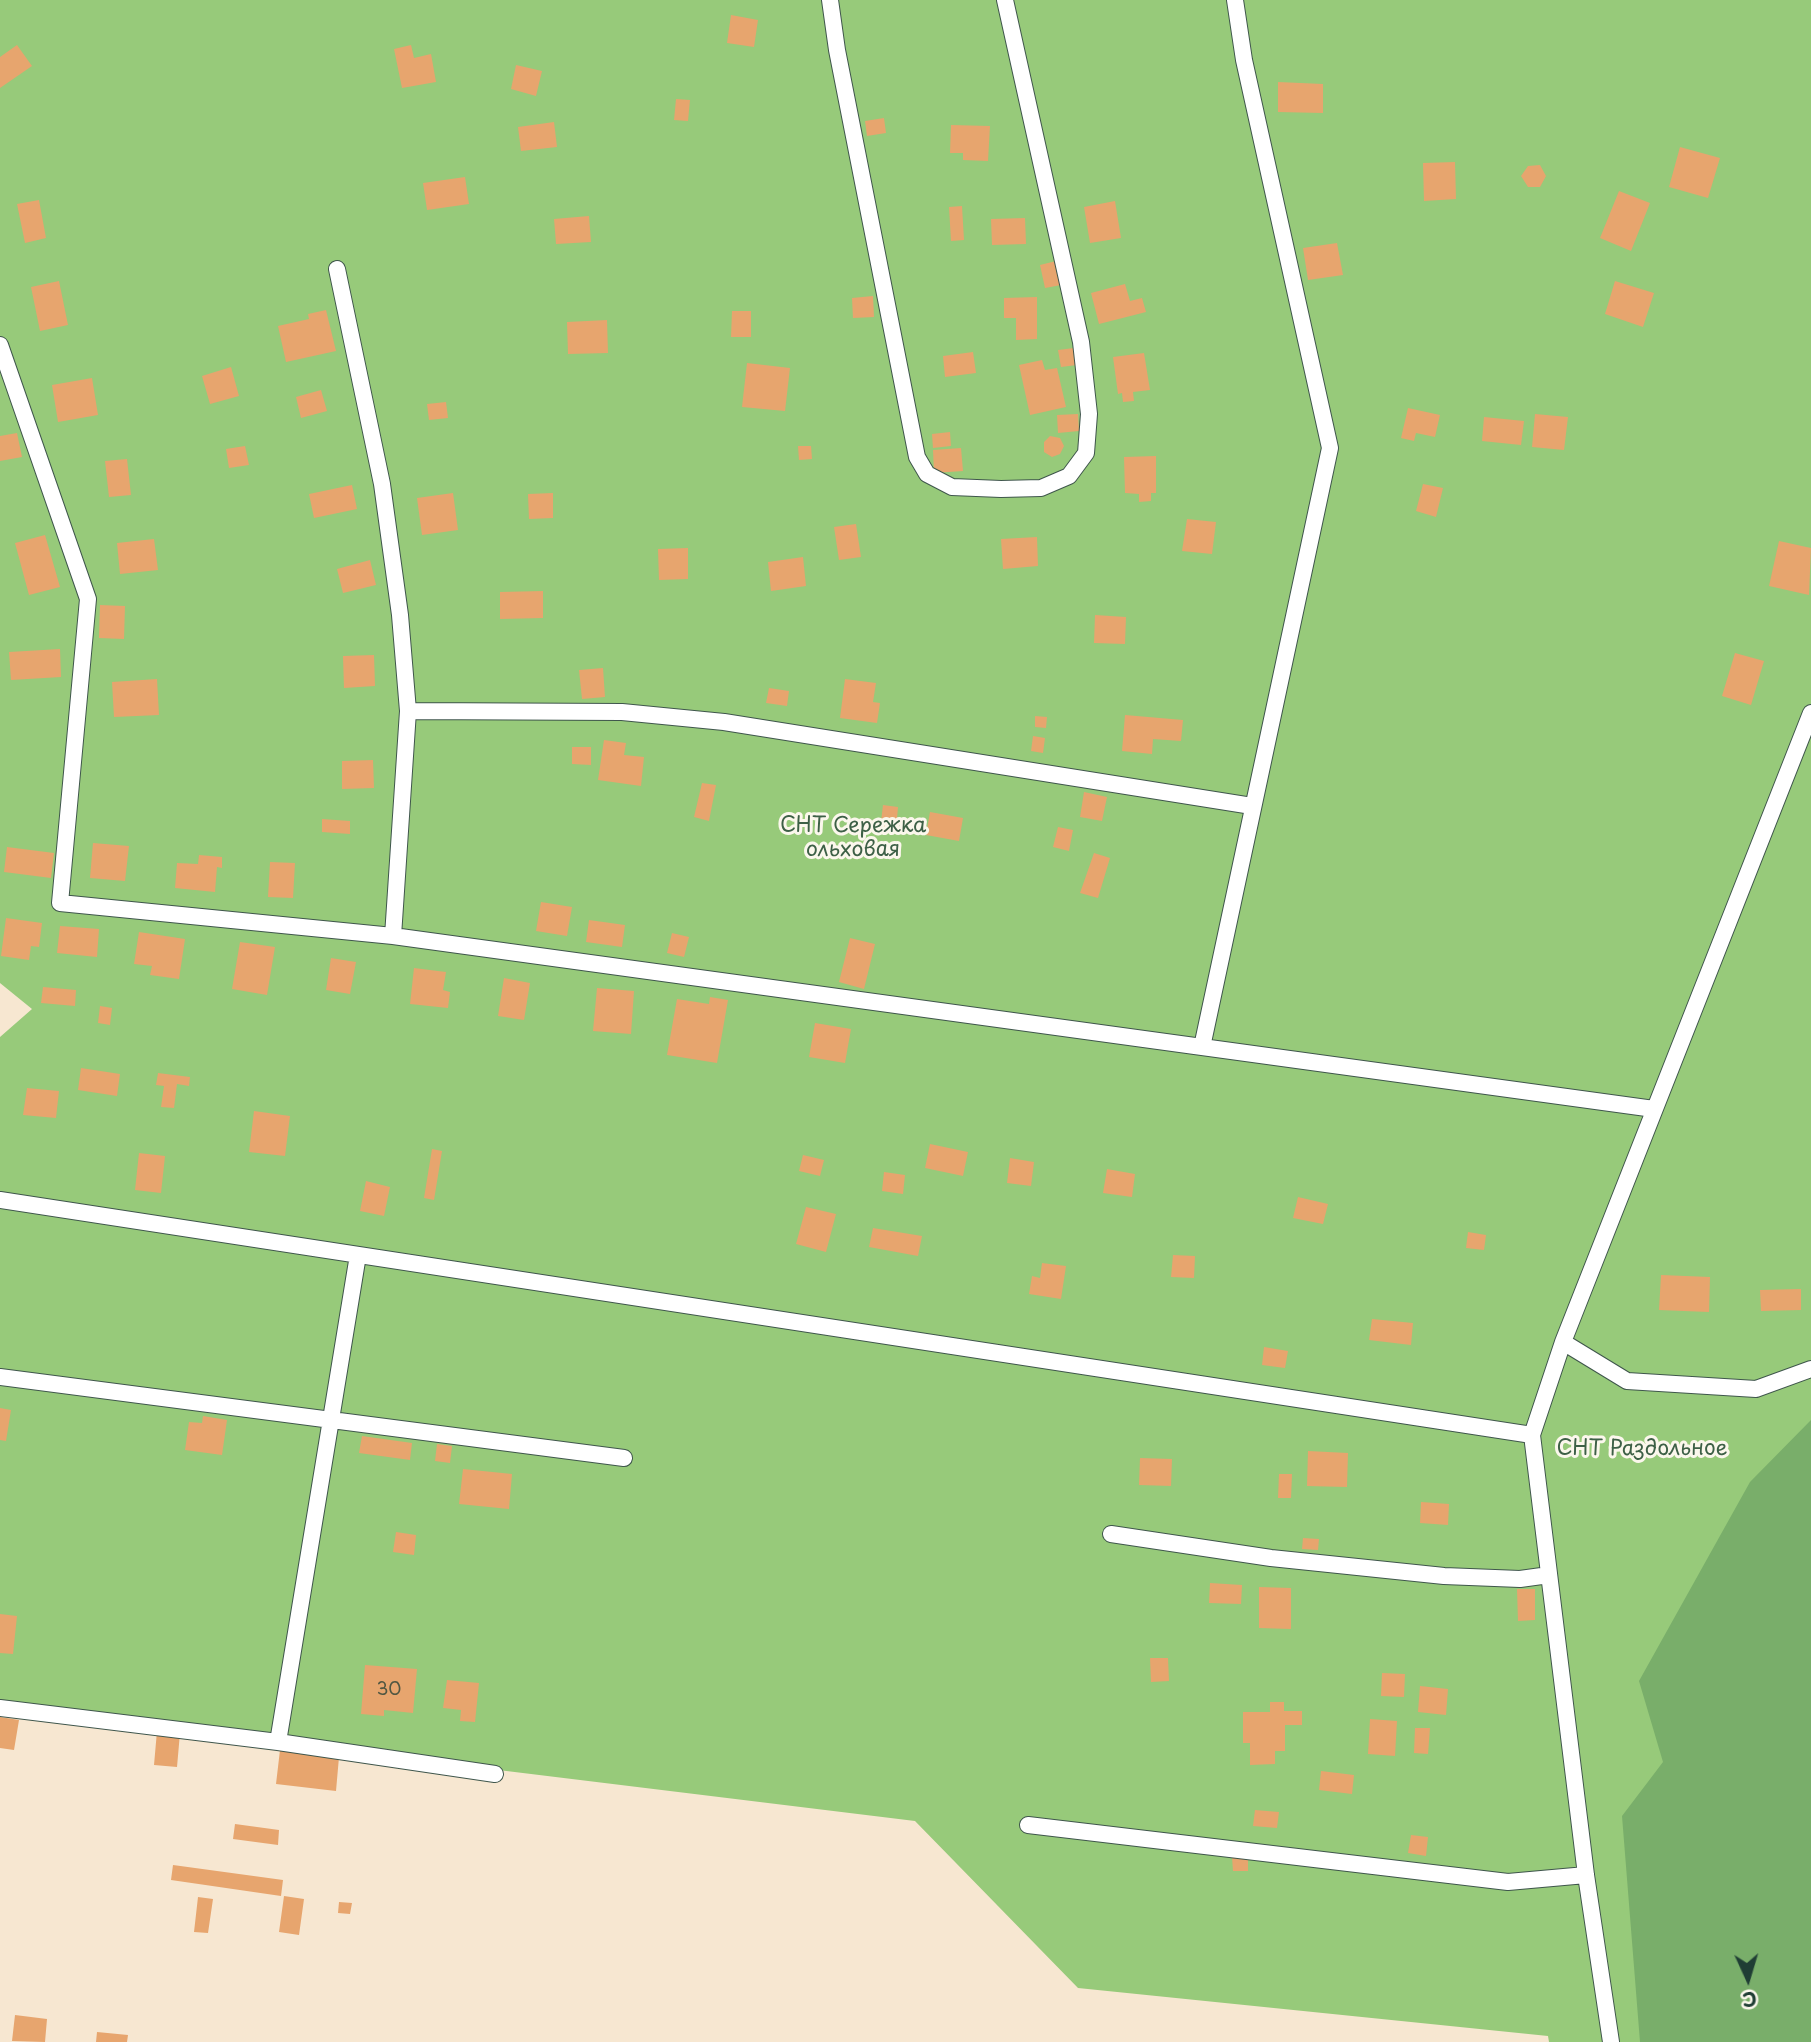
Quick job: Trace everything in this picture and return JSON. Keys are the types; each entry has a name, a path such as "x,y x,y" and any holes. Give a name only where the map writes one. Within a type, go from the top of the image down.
{"lane":[{"path":"830,0 836,51 917,457 927,474 952,487 1041,488 1069,476 1086,453 1089,414 1081,342 1005,0"},
{"path":"1202,1047 1330,449 1244,60 1235,0"},
{"path":"337,269 382,484 400,615 408,710 393,936"},
{"path":"0,345 88,599 61,903 393,936 1654,1109"},
{"path":"408,710 622,712 724,722 1252,806"},
{"path":"1611,2042 1586,1875 1532,1435 1563,1342 1811,713"},
{"path":"0,1200 1532,1435"},
{"path":"278,1742 358,1255"},
{"path":"1563,1342 1627,1381 1756,1389 1811,1369"},
{"path":"0,1377 624,1458"},
{"path":"1111,1534 1271,1558 1430,1574 1520,1579 1549,1575"},
{"path":"0,1708 278,1742 495,1774"},
{"path":"1028,1825 1508,1882 1586,1875"}],"green space":[{"name":"СНТ Сережка ольховая","path":"0,0 1811,0 1811,2042 1549,2042 1548,2036 1078,1988 915,1821 0,1709 0,1037 32,1009 0,983"},
{"path":"1811,1420 1811,2042 1640,2042 1622,1816 1663,1762 1639,1681 1750,1482"}],"building":[{"path":"731,15 758,20 754,47 727,43"},
{"path":"17,45 32,66 0,88 0,57"},
{"path":"411,45 414,58 431,54 436,82 402,88 394,49"},
{"path":"516,65 542,71 536,96 511,89"},
{"path":"1278,82 1323,84 1323,113 1278,112"},
{"path":"676,99 690,100 688,121 674,120"},
{"path":"884,118 886,133 867,136 865,121"},
{"path":"554,122 557,147 521,151 518,127"},
{"path":"951,125 990,126 988,161 963,160 963,153 950,153"},
{"path":"1680,147 1720,158 1708,198 1669,187"},
{"path":"1455,162 1456,199 1424,201 1423,163"},
{"path":"1540,165 1546,176 1540,187 1528,187 1521,176 1528,166"},
{"path":"465,177 469,204 427,210 423,183"},
{"path":"1619,191 1650,203 1631,251 1600,238"},
{"path":"39,200 46,238 25,243 17,204"},
{"path":"1115,201 1121,238 1090,243 1084,207"},
{"path":"962,206 964,240 951,241 949,207"},
{"path":"589,216 591,242 556,244 554,219"},
{"path":"1025,218 1026,244 992,245 991,219"},
{"path":"1337,243 1343,275 1308,280 1303,248"},
{"path":"1056,261 1061,285 1045,288 1040,265"},
{"path":"59,281 68,325 40,331 31,287"},
{"path":"1615,281 1654,293 1643,327 1605,314"},
{"path":"1125,284 1130,301 1142,298 1146,312 1099,324 1091,293"},
{"path":"873,296 874,317 853,318 852,298"},
{"path":"1037,297 1037,339 1016,340 1016,318 1004,318 1004,298"},
{"path":"326,310 336,351 286,362 278,326 309,319 308,314"},
{"path":"732,311 751,311 751,337 731,337"},
{"path":"607,320 608,353 568,354 567,322"},
{"path":"1074,348 1077,365 1061,367 1058,350"},
{"path":"973,352 976,373 945,377 943,356"},
{"path":"1144,353 1150,390 1133,392 1134,401 1123,402 1122,393 1118,394 1113,357"},
{"path":"1042,360 1045,370 1057,368 1066,407 1030,415 1019,365"},
{"path":"747,363 790,368 785,411 742,407"},
{"path":"231,367 239,396 210,404 202,376"},
{"path":"92,378 98,415 58,422 52,385"},
{"path":"321,390 327,411 301,418 296,397"},
{"path":"446,402 448,418 429,420 427,404"},
{"path":"1408,408 1440,415 1435,437 1416,433 1414,441 1401,438"},
{"path":"1078,414 1079,431 1058,433 1057,415"},
{"path":"1535,414 1568,417 1564,450 1532,447"},
{"path":"1484,417 1524,421 1521,445 1482,441"},
{"path":"950,432 951,446 933,448 932,434"},
{"path":"17,433 22,457 0,461 0,436"},
{"path":"1050,436 1060,438 1064,446 1060,454 1052,457 1044,452 1044,442"},
{"path":"245,446 249,465 229,468 226,449"},
{"path":"798,446 811,446 812,459 799,460"},
{"path":"961,448 963,471 934,473 933,450"},
{"path":"1156,456 1156,493 1151,493 1151,501 1139,502 1139,494 1125,493 1124,457"},
{"path":"127,459 131,495 109,497 105,461"},
{"path":"1423,484 1443,488 1436,517 1416,511"},
{"path":"352,485 357,509 314,518 309,494"},
{"path":"453,493 458,530 422,535 417,498"},
{"path":"553,493 553,518 529,519 528,494"},
{"path":"1187,519 1216,522 1212,554 1182,551"},
{"path":"856,524 861,557 839,560 834,527"},
{"path":"45,535 60,587 29,595 15,543"},
{"path":"1037,537 1038,566 1003,569 1001,539"},
{"path":"154,539 158,570 120,574 117,543"},
{"path":"1779,541 1811,548 1809,595 1769,586"},
{"path":"688,548 688,579 659,580 658,549"},
{"path":"803,557 806,586 771,591 768,562"},
{"path":"370,560 376,585 343,593 337,569"},
{"path":"543,591 543,618 500,619 500,592"},
{"path":"100,605 125,606 124,639 99,638"},
{"path":"1095,615 1126,617 1125,644 1094,643"},
{"path":"60,649 61,677 11,680 9,652"},
{"path":"1735,653 1764,661 1751,705 1722,696"},
{"path":"374,655 375,686 344,688 343,656"},
{"path":"603,668 605,697 582,699 579,670"},
{"path":"157,679 159,715 114,717 112,682"},
{"path":"845,679 876,683 873,702 880,703 877,723 840,718"},
{"path":"769,688 789,691 787,706 766,703"},
{"path":"1125,715 1183,720 1181,741 1153,739 1152,754 1122,751"},
{"path":"1035,716 1047,717 1046,728 1035,727"},
{"path":"1033,736 1045,738 1043,753 1031,751"},
{"path":"604,740 626,743 624,755 644,757 641,786 598,780"},
{"path":"572,747 591,747 591,765 572,764"},
{"path":"373,760 374,788 342,789 342,761"},
{"path":"702,783 716,785 709,821 694,817"},
{"path":"1084,792 1107,797 1102,821 1080,817"},
{"path":"883,805 898,807 896,831 880,830"},
{"path":"930,812 963,818 959,841 926,835"},
{"path":"322,819 350,821 350,834 322,832"},
{"path":"1058,827 1073,830 1069,851 1053,847"},
{"path":"93,843 129,846 125,881 90,878"},
{"path":"7,847 54,853 51,878 4,872"},
{"path":"1094,853 1110,858 1098,898 1080,893"},
{"path":"199,855 222,857 222,868 217,867 215,892 175,888 177,863 198,864"},
{"path":"270,862 295,863 293,898 268,897"},
{"path":"541,902 572,907 567,936 536,931"},
{"path":"6,918 42,923 39,947 31,946 29,960 1,956"},
{"path":"589,920 625,925 622,947 586,942"},
{"path":"60,926 99,929 97,957 57,953"},
{"path":"139,932 185,939 179,979 150,975 152,966 134,964"},
{"path":"672,933 689,937 684,957 667,953"},
{"path":"850,938 875,944 864,989 839,982"},
{"path":"240,942 275,947 267,995 232,989"},
{"path":"331,958 356,962 350,994 326,990"},
{"path":"414,968 446,972 443,990 450,992 448,1008 410,1004"},
{"path":"504,978 530,983 524,1020 498,1016"},
{"path":"43,987 76,990 75,1006 41,1003"},
{"path":"597,988 634,991 631,1034 593,1031"},
{"path":"710,997 728,1000 717,1063 667,1055 677,999 709,1004"},
{"path":"100,1006 112,1008 110,1025 98,1023"},
{"path":"815,1023 851,1029 845,1063 809,1057"},
{"path":"81,1068 120,1074 117,1096 78,1090"},
{"path":"158,1073 190,1077 189,1086 177,1084 174,1108 161,1107 164,1086 156,1085"},
{"path":"27,1088 59,1091 56,1118 23,1115"},
{"path":"254,1111 290,1116 285,1156 249,1152"},
{"path":"930,1144 968,1152 963,1176 925,1168"},
{"path":"432,1149 442,1151 434,1200 424,1198"},
{"path":"139,1153 165,1156 161,1193 135,1190"},
{"path":"803,1155 824,1160 820,1176 799,1171"},
{"path":"1010,1158 1034,1162 1031,1186 1007,1183"},
{"path":"1107,1169 1135,1174 1132,1197 1103,1193"},
{"path":"884,1172 905,1175 903,1194 882,1191"},
{"path":"366,1181 390,1187 384,1216 360,1211"},
{"path":"1298,1197 1328,1204 1323,1224 1293,1218"},
{"path":"806,1207 836,1214 826,1252 796,1244"},
{"path":"873,1228 922,1236 918,1256 869,1247"},
{"path":"1468,1232 1486,1235 1484,1250 1466,1248"},
{"path":"1173,1255 1195,1256 1194,1278 1171,1277"},
{"path":"1042,1263 1066,1266 1061,1299 1029,1294 1032,1276 1040,1278"},
{"path":"1661,1275 1710,1277 1709,1312 1659,1310"},
{"path":"1801,1289 1801,1310 1761,1311 1760,1290"},
{"path":"1372,1319 1413,1323 1411,1345 1369,1340"},
{"path":"1264,1347 1288,1351 1285,1368 1262,1365"},
{"path":"0,1408 11,1410 6,1441 0,1440"},
{"path":"203,1416 227,1420 222,1455 185,1450 189,1422 202,1423"},
{"path":"362,1436 412,1443 410,1460 359,1453"},
{"path":"437,1444 452,1446 450,1463 435,1461"},
{"path":"1308,1451 1348,1453 1347,1487 1307,1486"},
{"path":"1140,1458 1172,1459 1171,1486 1139,1485"},
{"path":"463,1469 512,1474 509,1509 459,1504"},
{"path":"1279,1474 1292,1474 1291,1498 1278,1498"},
{"path":"1421,1502 1449,1504 1448,1525 1420,1523"},
{"path":"396,1532 416,1535 414,1555 393,1552"},
{"path":"1303,1538 1319,1539 1318,1550 1302,1549"},
{"path":"1210,1583 1242,1585 1241,1604 1209,1603"},
{"path":"1259,1587 1291,1588 1291,1629 1259,1628"},
{"path":"1517,1589 1535,1589 1535,1620 1518,1621"},
{"path":"0,1614 17,1616 13,1654 0,1653"},
{"path":"1150,1658 1168,1658 1169,1681 1151,1682"},
{"path":"365,1665 417,1669 413,1713 384,1710 384,1716 361,1714"},
{"path":"1382,1673 1405,1674 1404,1697 1381,1696"},
{"path":"447,1680 479,1683 475,1722 460,1721 461,1710 443,1708"},
{"path":"1420,1686 1448,1689 1446,1715 1418,1712"},
{"path":"1270,1702 1284,1702 1284,1711 1302,1711 1302,1725 1285,1725 1285,1751 1275,1751 1275,1764 1250,1765 1250,1743 1243,1743 1243,1712 1270,1712"},
{"path":"0,1717 19,1720 14,1750 0,1748"},
{"path":"1370,1719 1397,1721 1395,1756 1368,1754"},
{"path":"1415,1728 1430,1728 1428,1754 1414,1753"},
{"path":"157,1731 180,1733 177,1767 154,1765"},
{"path":"280,1750 339,1757 336,1791 276,1784"},
{"path":"1321,1771 1354,1775 1352,1794 1319,1790"},
{"path":"1255,1810 1279,1812 1277,1828 1253,1826"},
{"path":"235,1824 279,1830 278,1845 233,1839"},
{"path":"1411,1835 1428,1837 1426,1856 1408,1853"},
{"path":"1232,1857 1248,1857 1248,1871 1233,1871"},
{"path":"173,1865 283,1880 281,1896 171,1880"},
{"path":"284,1896 304,1899 299,1935 279,1932"},
{"path":"198,1897 213,1899 208,1933 194,1932"},
{"path":"339,1902 352,1903 350,1914 338,1913"},
{"path":"15,2015 47,2019 45,2042 12,2041"},
{"path":"97,2032 128,2035 127,2042 96,2042"}],"park label":[{"name":"СНТ Раздольное","path":"1642,1449"}]}
